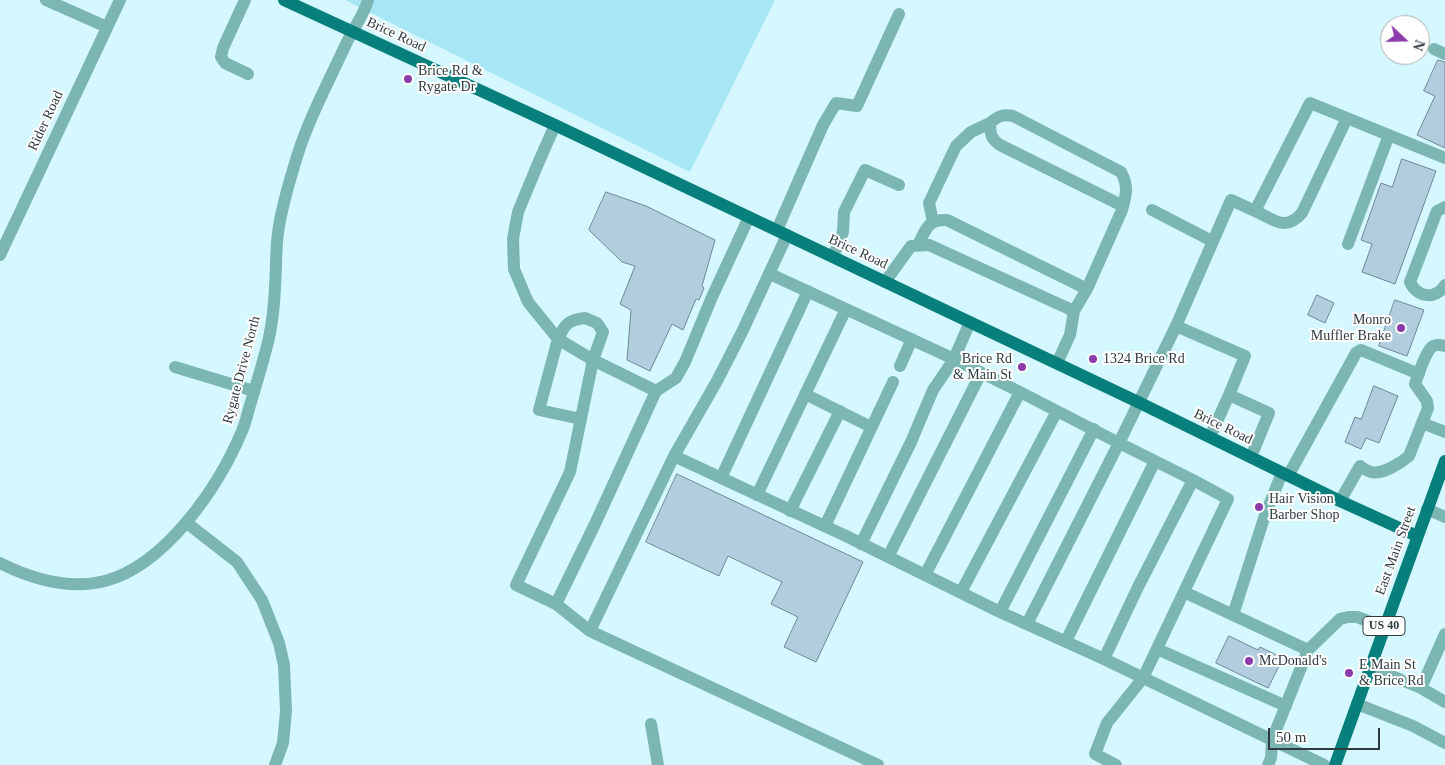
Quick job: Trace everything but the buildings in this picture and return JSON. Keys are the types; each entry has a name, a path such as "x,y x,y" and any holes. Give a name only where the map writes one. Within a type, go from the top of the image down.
{"main road":[{"name":"Brice Road","path":"284,0 555,125 1057,363 1340,501 1417,536"},
{"name":"East Main Street","path":"1335,765 1445,461"}],"street":[{"path":"46,0 107,27"},
{"name":"Rider Road","path":"0,255 120,0"},
{"path":"245,0 223,48 221,57 225,63 248,74"},
{"name":"Rygate Drive North","path":"0,563 13,570 58,584 82,584 105,581 130,571 150,558 187,523 225,468 242,430 270,332 274,300 277,239 283,204 296,157 313,114 368,0"},
{"path":"590,630 674,456 717,381 770,274 782,233 823,125 836,103 857,106 899,14"},
{"path":"1255,211 1310,103 1445,158"},
{"path":"932,222 929,203 956,146 971,132 990,123 998,116 1013,116 1121,172 1127,182 1123,206 1087,289 1074,311 1070,335 1057,363"},
{"path":"1027,624 1176,326 1231,200 1281,223 1288,224 1294,221 1302,213 1347,118"},
{"path":"990,123 990,132 994,141 1000,145 1123,206"},
{"path":"555,125 518,212 513,239 514,269 528,302 558,339 593,360 656,391"},
{"path":"1348,244 1389,135"},
{"path":"833,257 843,232 844,212 865,170 899,185"},
{"path":"1445,206 1438,211 1410,282 1413,289 1420,293 1431,295 1438,293 1445,285"},
{"path":"1152,210 1212,241"},
{"path":"556,604 656,391 676,378 685,362 712,297 749,217"},
{"path":"918,245 928,225 936,220 947,220 1087,289"},
{"path":"885,282 911,246 929,245 1074,311"},
{"path":"770,274 954,359 1228,499 1143,678 1107,723 1094,754 1116,765"},
{"path":"721,478 808,292"},
{"path":"757,495 846,309"},
{"path":"580,419 539,410 558,339 564,325 574,319 585,318 597,323 603,332 593,360 570,472 516,585 556,604 590,630 878,765"},
{"path":"861,544 911,442 933,390 954,359 970,322"},
{"path":"1176,326 1245,356 1210,437"},
{"path":"900,366 912,339"},
{"path":"1340,501 1360,466 1372,472 1380,472 1402,462 1409,456 1428,408 1427,401 1415,384 1428,351 1433,346 1445,346"},
{"path":"1233,614 1265,515 1285,474 1356,353 1361,350 1419,374"},
{"path":"175,366 254,391"},
{"path":"888,557 981,373"},
{"path":"825,526 893,382"},
{"path":"925,575 1020,392"},
{"path":"805,394 872,426"},
{"path":"1229,395 1269,413 1251,457"},
{"path":"790,510 840,411"},
{"path":"961,592 1057,411"},
{"path":"1422,423 1445,432"},
{"path":"1000,612 1094,429"},
{"path":"674,456 825,526 1000,612 1104,658 1324,765"},
{"path":"1066,641 1156,461"},
{"path":"1104,658 1193,480"},
{"path":"1427,509 1445,517"},
{"path":"187,523 237,562 262,600 279,643 284,665 286,711 283,743 275,765"},
{"path":"1184,592 1308,650"},
{"path":"1268,765 1271,758 1272,740 1308,650 1340,619 1356,617 1384,627"},
{"path":"1421,688 1445,634"},
{"path":"1157,649 1286,706"},
{"path":"1370,667 1421,688 1445,702"},
{"path":"1357,704 1413,726 1445,743"},
{"path":"651,724 658,765"}],"shaded area":[{"path":"345,0 775,0 690,172"}],"place":[{"name":"Brice Rd & Rygate Dr","path":"408,79"},
{"name":"Monro Muffler Brake","path":"1401,328"},
{"name":"1324 Brice Rd","path":"1093,359"},
{"name":"Brice Rd & Main St","path":"1022,367"},
{"name":"Hair Vision Barber Shop","path":"1259,507"},
{"name":"McDonald's","path":"1249,661"},
{"name":"E Main St & Brice Rd","path":"1349,673"}]}
